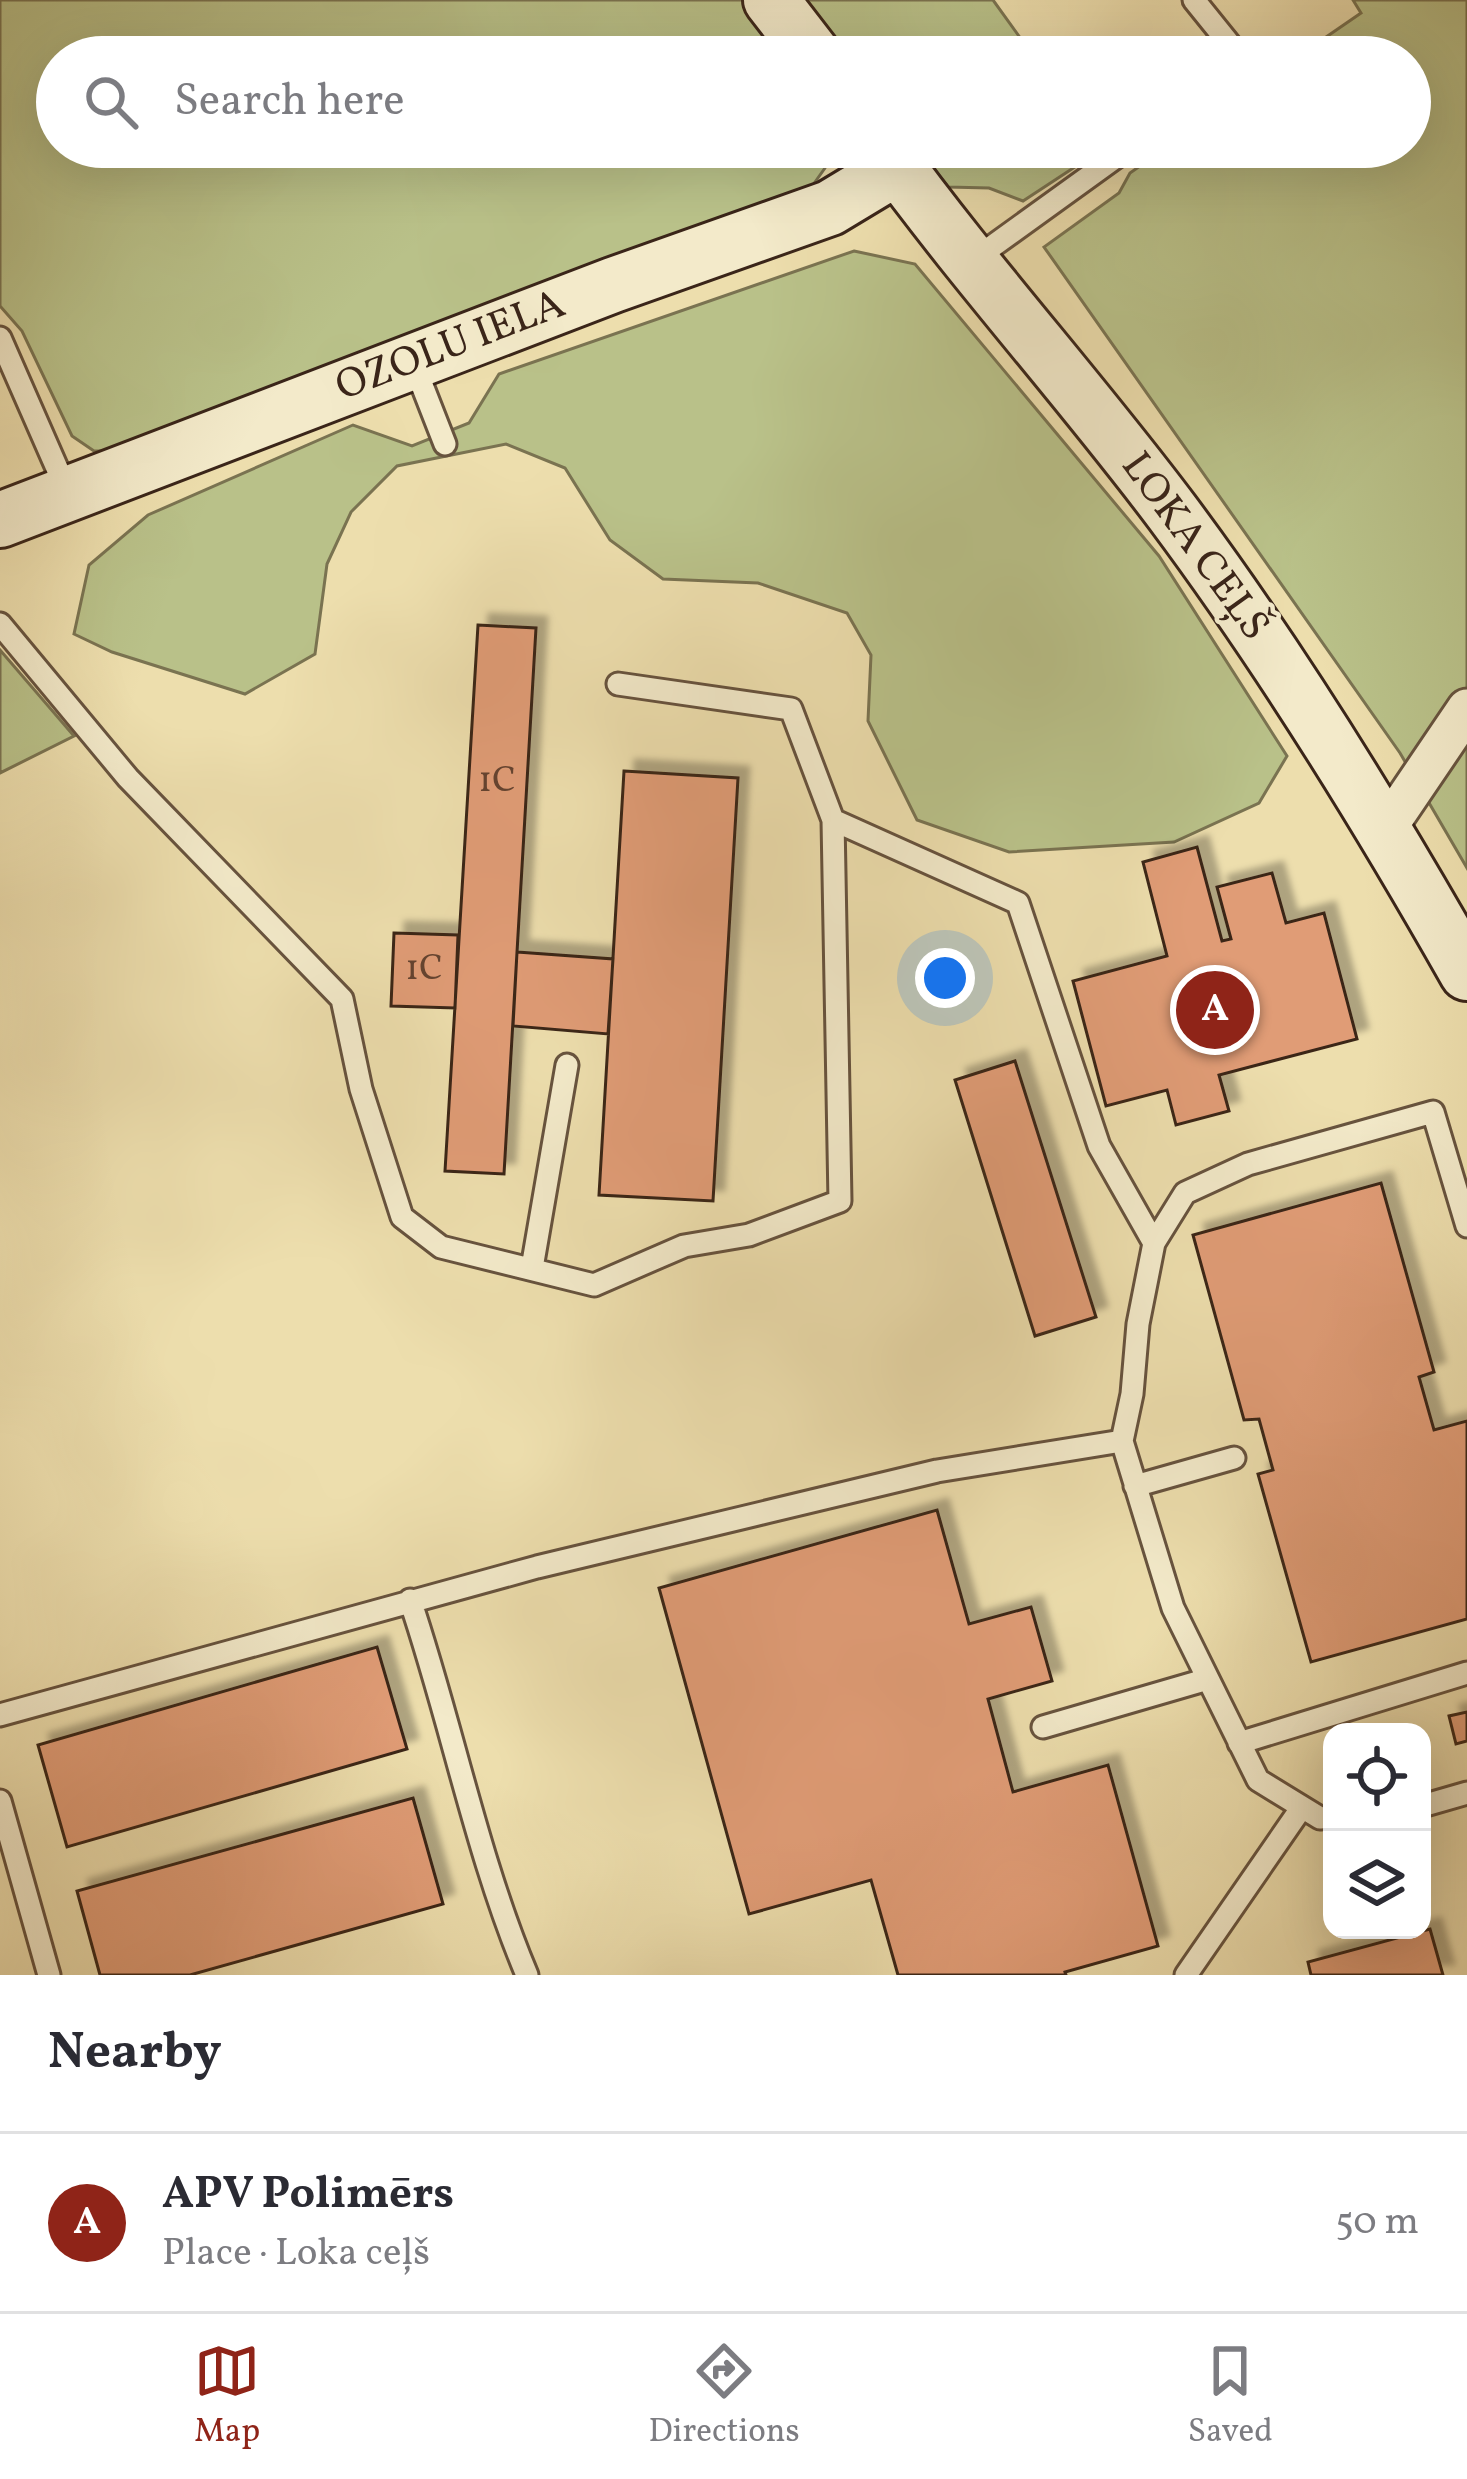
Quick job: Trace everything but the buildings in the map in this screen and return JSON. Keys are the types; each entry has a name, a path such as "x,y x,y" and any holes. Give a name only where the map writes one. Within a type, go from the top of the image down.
{"main road":[{"path":"771,0 799,36"},
{"name":"OZOLU IELA","path":"0,520 613,285 830,208 877,168"},
{"name":"LOKA CEĻŠ","path":"899,168 1233,595 1385,830 1467,973"}],"street":[{"path":"1385,830 1467,709"}],"lane":[{"path":"1194,0 1223,36"},
{"path":"972,261 1101,168"},
{"path":"0,338 9,383 68,494"},
{"path":"413,362 445,444"},
{"path":"0,624 128,778 342,999 361,1089 402,1216 441,1247 594,1285 684,1246 748,1235 840,1202 833,820 791,709 618,684"},
{"path":"833,820 1018,903 1099,1146 1154,1244"},
{"path":"532,1268 567,1065"},
{"path":"1323,1818 1258,1780 1172,1608 1122,1441 1154,1244 1185,1193 1248,1164 1433,1112 1467,1226"},
{"path":"0,1714 410,1600 937,1471 1122,1441"},
{"path":"1136,1486 1234,1457"},
{"path":"410,1600 500,1910 527,1975"},
{"path":"1240,1743 1467,1673"},
{"path":"1042,1726 1208,1679"},
{"path":"1431,1803 1467,1792"},
{"path":"0,1801 49,1975"},
{"path":"1186,1975 1302,1807"}],"green space":[{"path":"0,0 742,0 770,36 36,36 36,168 825,168 805,196 123,451 94,451 72,436 22,331 0,306"},
{"path":"804,0 993,0 1019,36 832,36"},
{"path":"1353,0 1467,0 1467,868 1400,753 1044,247 1119,193 1137,168 1431,168 1431,36 1328,36 1361,13"},
{"path":"933,168 1073,168 1023,201 989,188 948,187"},
{"path":"854,251 915,264 1159,556 1287,756 1259,803 1174,842 1009,852 917,820 868,721 871,655 847,613 758,583 663,579 610,540 565,468 506,444 397,466 351,512 327,564 315,654 245,694 112,652 74,634 89,565 148,515 353,425 412,446 469,423 499,374"},
{"path":"0,650 74,736 0,773"}],"place":[{"name":"APV Polimērs","path":"1215,1010"}]}
